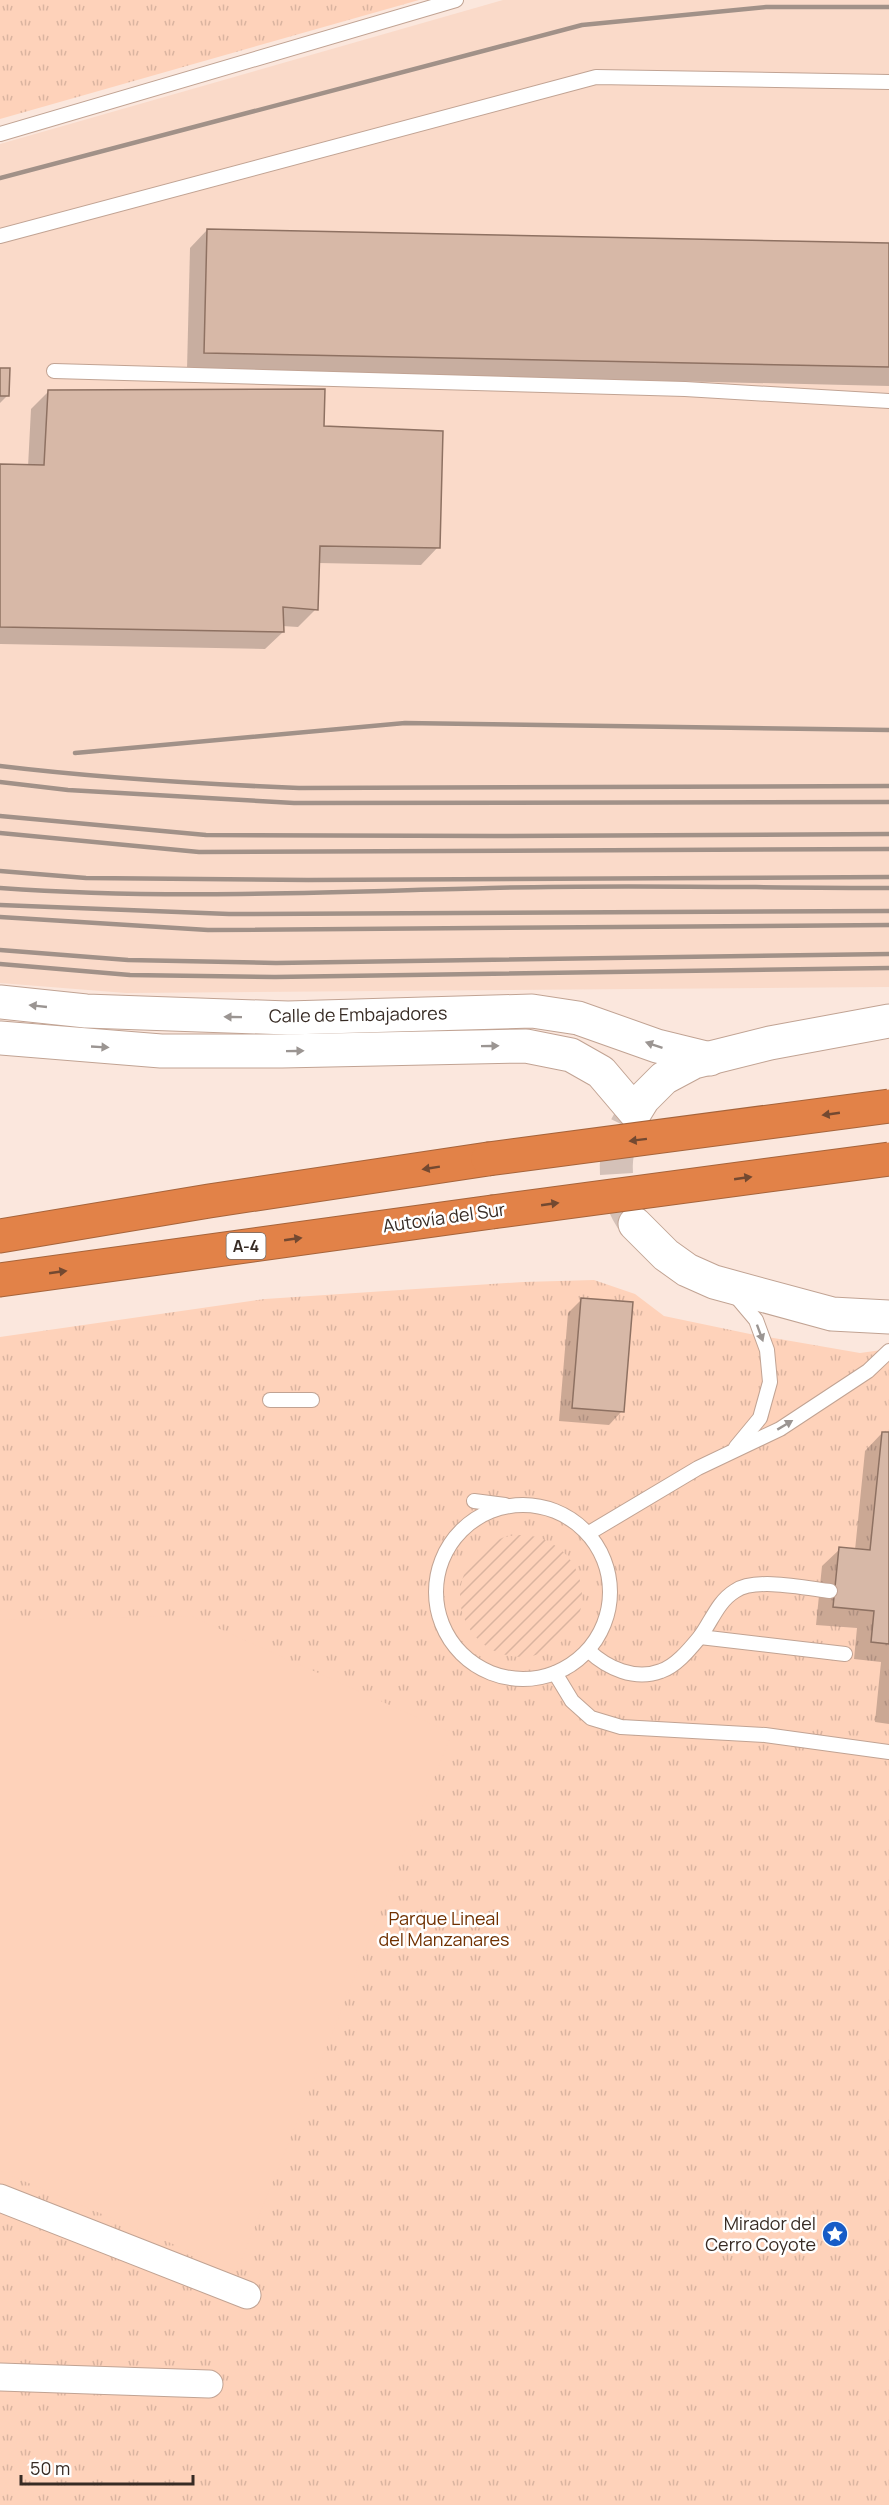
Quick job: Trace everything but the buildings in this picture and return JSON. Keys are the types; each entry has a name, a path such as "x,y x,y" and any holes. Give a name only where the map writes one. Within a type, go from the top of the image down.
{"highway":[{"path":"0,1236 209,1201 488,1159 889,1106"},
{"name":"Autovía del Sur","path":"0,1280 889,1159"},
{"path":"0,1219 209,1201"}],"main road":[{"name":"Calle de Embajadores","path":"0,1002 87,1011 277,1018 532,1011 578,1018 657,1046 710,1059"},
{"path":"710,1059 830,1030 889,1021"},
{"name":"Calle de Embajadores","path":"0,1038 161,1051 526,1046 571,1054 601,1072 635,1112 664,1078 686,1065 710,1059"},
{"path":"635,1224 666,1255 687,1270 727,1286 832,1314 889,1317"}],"street":[{"path":"0,2198 247,2295"},
{"path":"0,2378 209,2384"}],"lane":[{"path":"0,134 456,0"},
{"path":"0,236 596,77 889,82"},
{"path":"54,371 685,389 889,401"},
{"path":"727,1286 756,1320 766,1350 770,1382 760,1418 732,1451"},
{"path":"589,1533 698,1468 780,1429 868,1371 889,1351"},
{"path":"270,1400 312,1400"},
{"path":"474,1501 507,1506 537,1505 566,1514 589,1533 605,1558 612,1588 608,1618 589,1651 573,1665 546,1678 525,1681 504,1678 476,1667 454,1646 440,1620 435,1590 439,1569 447,1550 459,1532 481,1515 507,1506"},
{"path":"589,1651 602,1663 616,1670 637,1674 660,1671 681,1658 700,1637 718,1607 735,1591 750,1584 830,1591"},
{"path":"700,1637 845,1654"},
{"path":"555,1673 572,1701 591,1718 621,1727 765,1735 844,1748 889,1752"}],"shaded area":[{"path":"503,0 889,0 889,987 126,993 0,983 0,144"}],"green space":[{"path":"0,0 419,0 0,119"},
{"name":"Parque Lineal del Manzanares","path":"594,1280 635,1294 664,1316 860,1353 889,1349 889,2505 0,2505 0,1337 265,1299 523,1282"},
{"path":"521,1535 544,1539 564,1553 578,1573 582,1596 578,1619 564,1639 544,1653 521,1657 498,1653 478,1639 464,1619 460,1596 464,1573 478,1553 498,1539"},
{"path":"191,1616 452,1733 237,2271 0,2171 0,1620"}],"tunnel":[{"path":"632,1116 620,1142 616,1168 620,1194 632,1220"}],"railway":[{"path":"0,178 582,25 766,7 889,7"},
{"path":"75,753 405,723 889,730"},
{"path":"0,766 149,780 299,788 889,786"},
{"path":"0,782 68,790 294,803 889,802"},
{"path":"0,816 206,835 889,834"},
{"path":"0,833 199,852 889,849"},
{"path":"0,871 86,878 308,880 889,877"},
{"path":"0,888 122,894 306,893 590,886 889,888"},
{"path":"0,905 229,914 889,911"},
{"path":"0,917 208,930 889,925"},
{"path":"0,950 128,960 276,963 889,954"},
{"path":"0,964 130,975 275,977 889,968"}],"place":[{"name":"Mirador del Cerro Coyote","path":"835,2234"}]}
